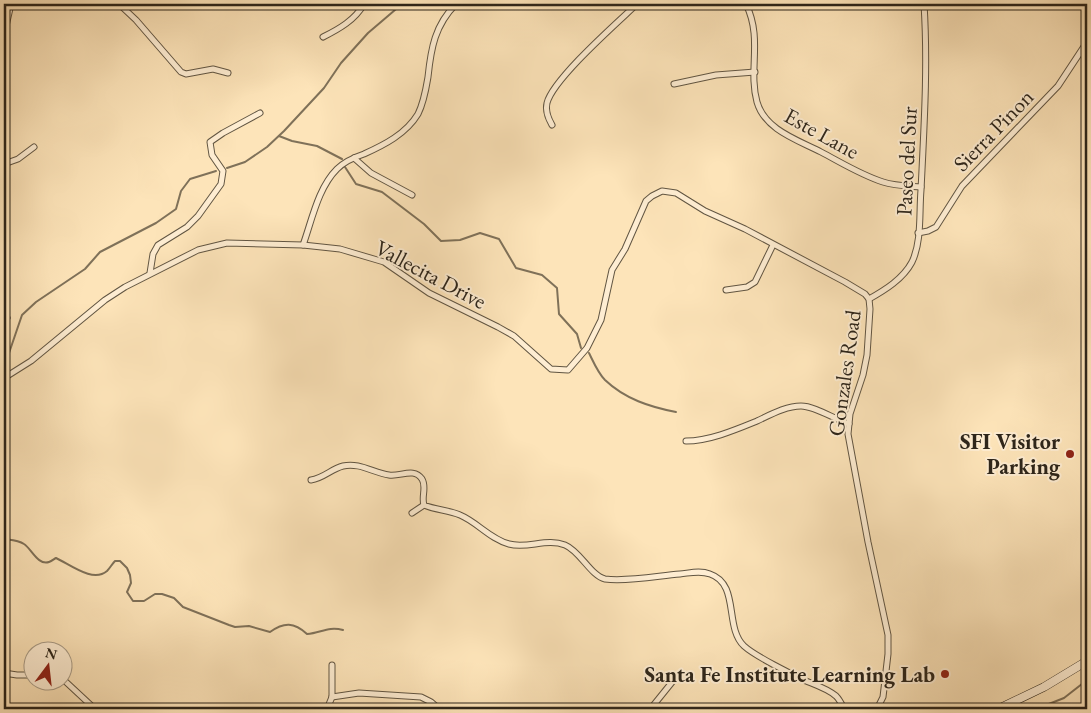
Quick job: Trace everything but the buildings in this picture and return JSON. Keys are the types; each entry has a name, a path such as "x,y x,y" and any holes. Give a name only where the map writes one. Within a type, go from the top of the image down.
{"main road":[{"path":"998,709 1044,687 1087,661"}],"street":[{"path":"4,35 12,4"},
{"path":"119,4 136,20 181,72 186,74 213,69 228,73"},
{"path":"323,37 344,25 358,13 364,4"},
{"path":"303,245 323,188 338,168 393,139 403,132 415,119 424,99 430,52 435,36 443,18 456,4"},
{"path":"552,125 547,116 546,106 553,92 580,59 637,4"},
{"name":"Este Lane","path":"746,4 754,30 756,98 761,112 769,121 784,134 867,176 895,185 921,187"},
{"name":"Paseo del Sur","path":"869,299 894,283 908,268 914,258 918,233 926,76 924,4"},
{"name":"Sierra Pinon","path":"918,233 936,227 952,199 966,182 1058,86 1087,42"},
{"path":"674,84 716,75 755,72"},
{"path":"150,273 153,254 158,245 187,227 212,198 221,184 223,171 212,155 210,142 223,132 260,113"},
{"path":"4,164 18,159 34,147"},
{"path":"354,158 371,173 412,195"},
{"name":"Gonzales Road","path":"601,320 613,267 625,250 646,201 659,192 665,191 676,193 705,211 738,226 845,282 862,292 869,299 866,362 848,424 850,446 868,542 888,635 888,654 883,698 877,709"},
{"name":"Vallecita Drive","path":"4,378 31,360 106,300 150,273 198,250 227,244 303,245 340,250 384,262 429,293 514,336 551,369 568,370 587,348 601,320"},
{"path":"726,290 747,287 755,282 773,245"},
{"path":"4,324 7,318"},
{"path":"686,441 705,439 781,411 800,406 810,408 848,424"},
{"path":"312,480 323,477 337,468 349,465 389,475 411,472 419,476 423,481 424,505"},
{"path":"412,513 424,505 460,515 510,545 527,546 555,543 565,545 572,549 586,565 603,578 628,579 697,572 710,574 720,579 726,589 730,601 733,625 742,645 802,679 827,690 837,697 844,709"},
{"path":"327,709 332,697 332,665"},
{"path":"4,673 22,675"},
{"path":"653,709 652,707 673,681"},
{"path":"72,688 95,709"},
{"path":"332,697 359,693 421,698 434,704 439,709"}],"waterway":[{"path":"227,168 245,162 267,147 324,88 341,63 368,33 402,4"},
{"path":"279,136 292,141 317,146 342,159"},
{"path":"345,167 356,184 382,192 424,224 441,241 460,240 480,233 499,239 516,268 542,275 557,288 559,314 577,334 581,348"},
{"path":"4,358 9,353 22,315 36,302 85,269 100,252 156,223 176,209 181,191 190,179 216,171"},
{"path":"589,353 602,377 613,387 647,405 676,412"},
{"path":"4,539 24,544 38,559 45,563 56,558 89,574 101,574 107,571 115,561 120,561 127,568 130,575 131,583 127,592 133,601 144,601 155,594 162,594 174,598 183,607 229,625 235,627 249,626 270,632 284,625 293,625 307,634 329,629 343,630"},
{"path":"1036,709 1064,698 1087,680"}],"place":[{"name":"SFI Visitor Parking","path":"1070,454"},
{"name":"Santa Fe Institute Learning Lab","path":"945,674"}]}
